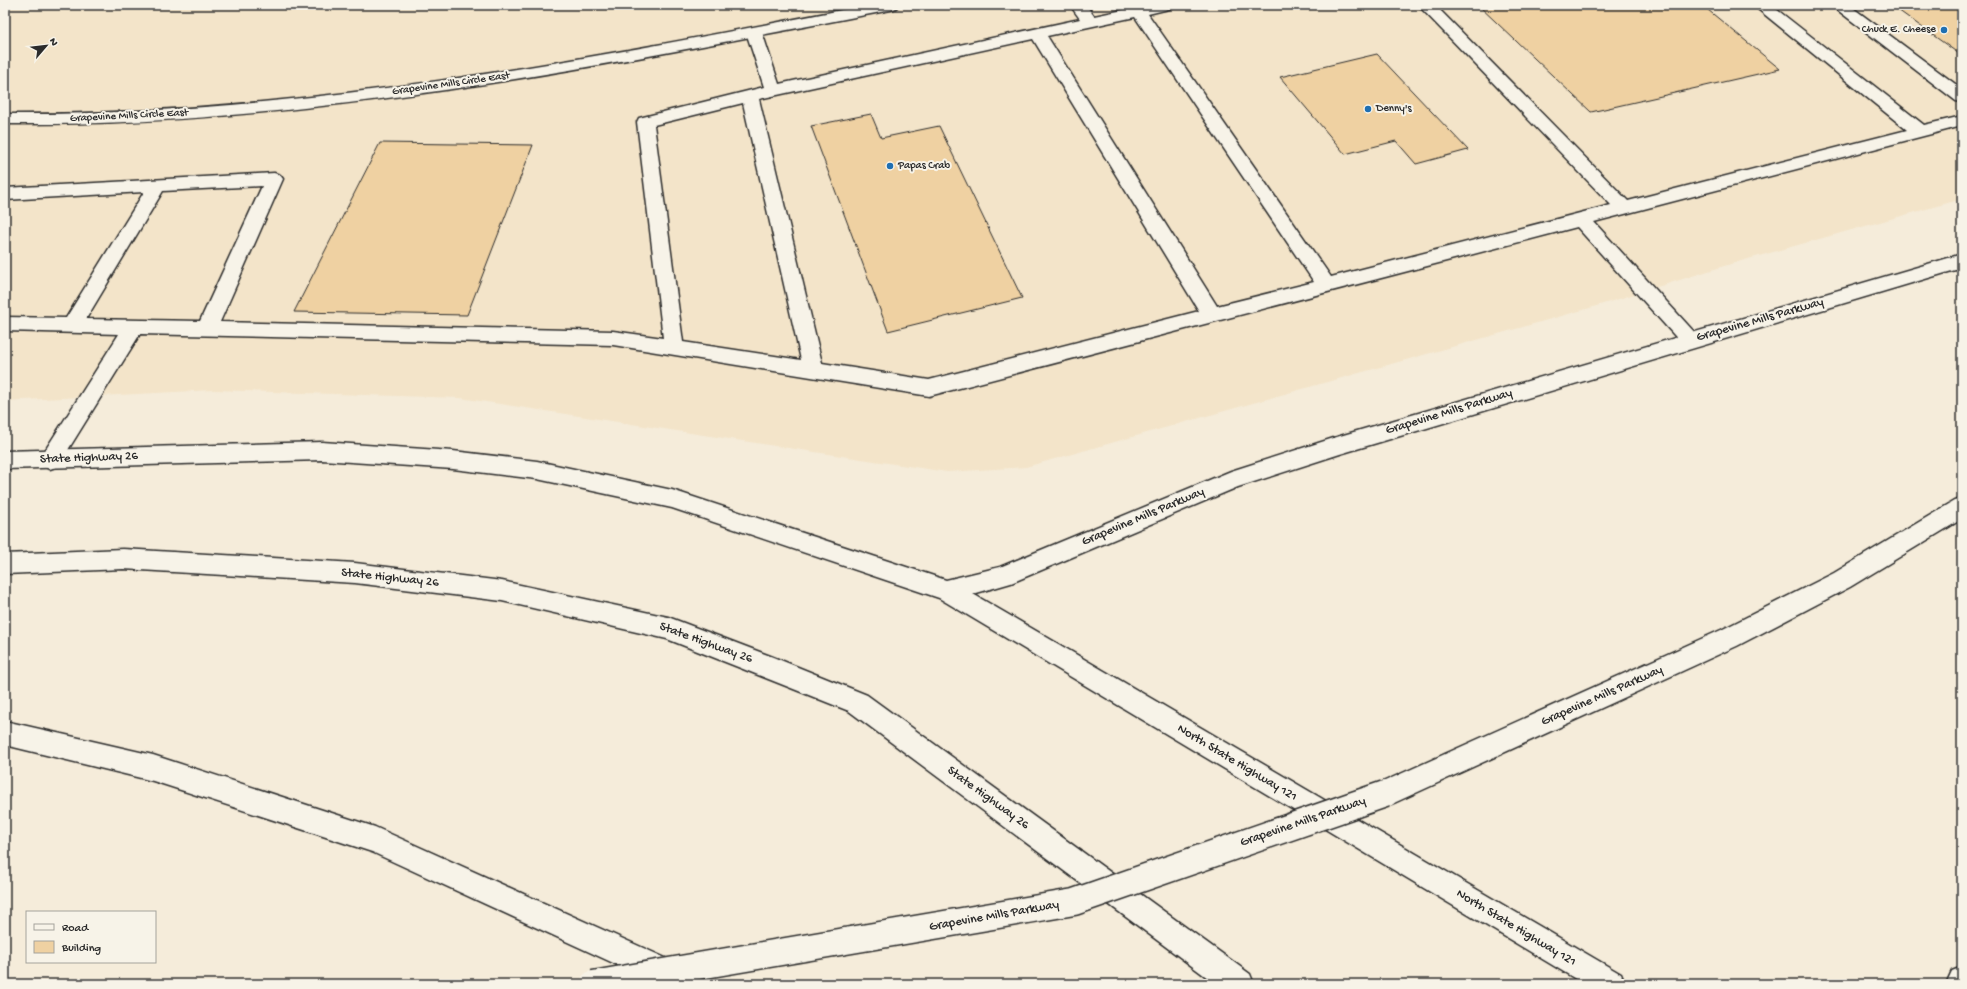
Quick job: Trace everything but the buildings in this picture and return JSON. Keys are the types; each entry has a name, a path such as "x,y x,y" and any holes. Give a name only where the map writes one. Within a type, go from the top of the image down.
{"main road":[{"name":"Grapevine Mills Circle East","path":"5,119 65,120 232,110 369,96 513,75 754,32 891,5"},
{"path":"1078,5 1091,23"},
{"path":"674,347 645,122 773,90 1091,23 1168,5"},
{"path":"1426,5 1624,209"},
{"path":"1761,5 1921,132"},
{"path":"1839,5 1962,97"},
{"path":"1139,12 1327,286"},
{"path":"754,32 773,90"},
{"path":"1038,34 1212,315"},
{"path":"750,96 812,369"},
{"path":"5,324 613,338 929,388 1962,121"},
{"path":"5,194 274,179 207,328"},
{"path":"72,325 157,186"},
{"path":"1581,220 1690,340"},
{"name":"Grapevine Mills Parkway","path":"946,590 1003,576 1231,480 1340,445 1690,340 1962,261"},
{"path":"50,460 134,327"},
{"name":"State Highway 26","path":"5,460 50,460 322,451 453,460 537,470 672,499 946,590"},
{"name":"Grapevine Mills Parkway","path":"593,984 1074,902 1385,794 1729,638 1842,580 1962,508"},
{"name":"State Highway 26","path":"5,564 123,559 355,573 502,591 668,628 773,668 858,703 1240,984"},
{"name":"North State Highway 121","path":"946,590 1611,984"},
{"path":"5,733 153,768 375,840 691,984"}],"shaded area":[{"path":"5,5 1962,5 1962,199 1734,263 1590,308 1026,467 947,472 460,398 213,390 5,401"}],"place":[{"name":"Chuck E. Cheese","path":"1944,30"},
{"name":"Denny's","path":"1368,109"},
{"name":"Papas Crab","path":"890,166"}]}
